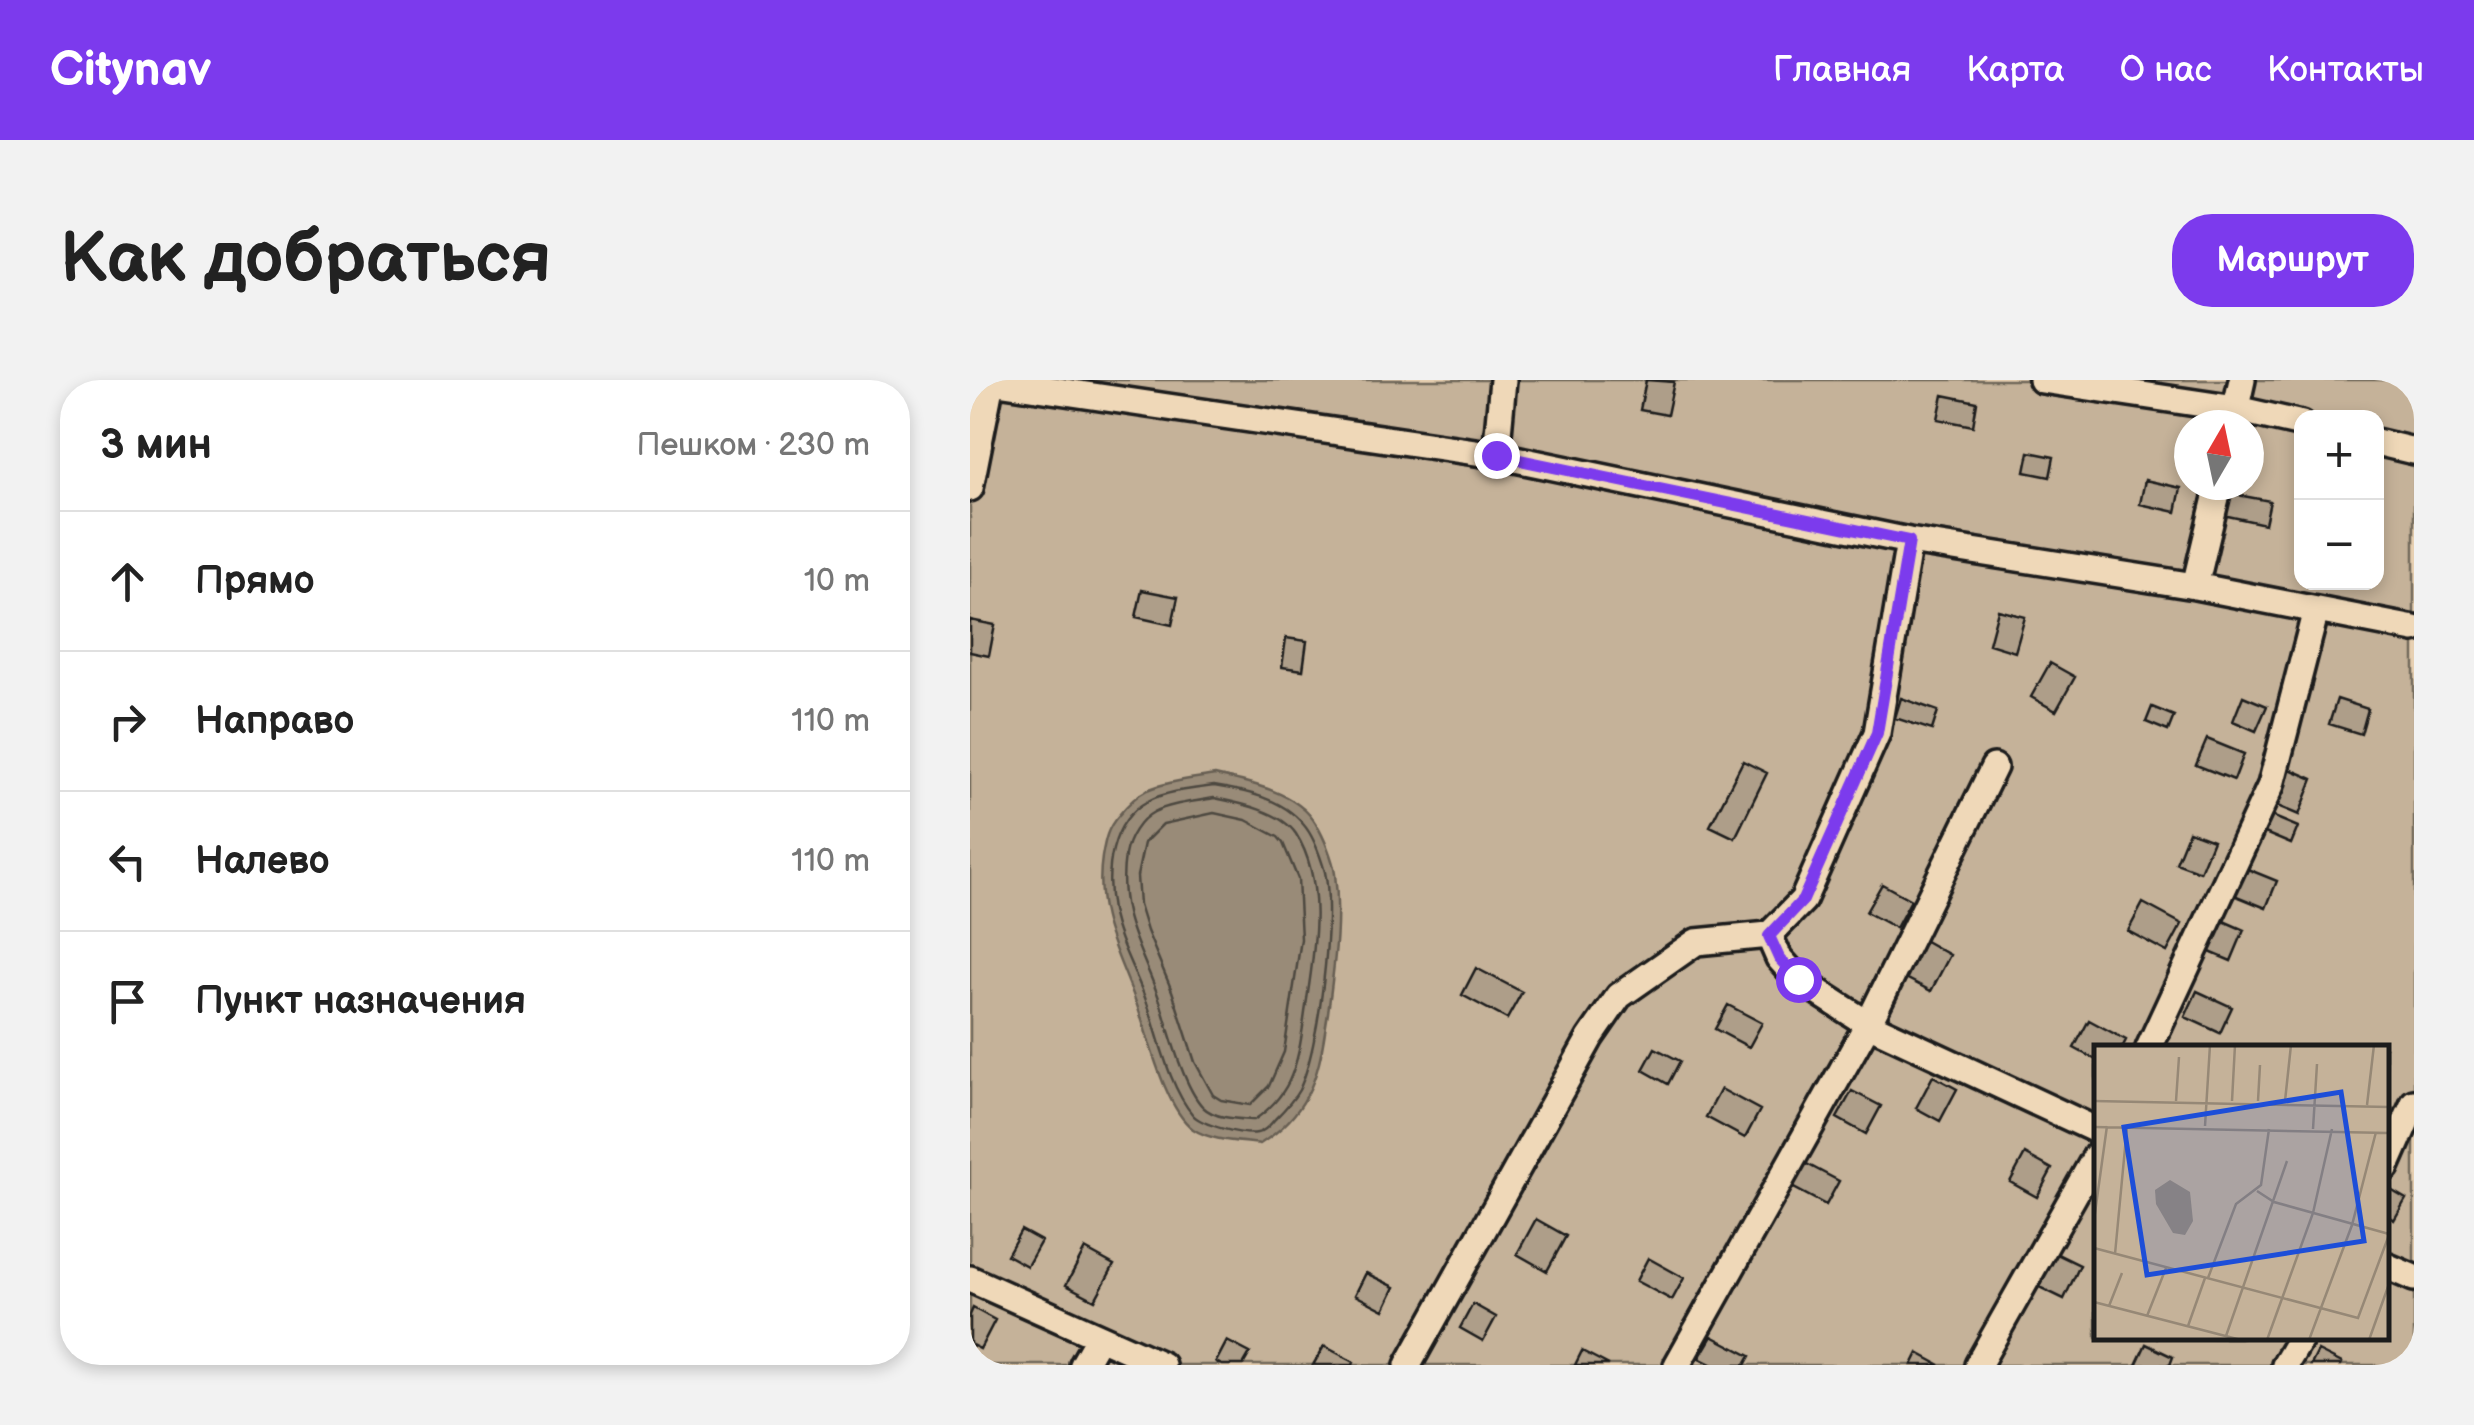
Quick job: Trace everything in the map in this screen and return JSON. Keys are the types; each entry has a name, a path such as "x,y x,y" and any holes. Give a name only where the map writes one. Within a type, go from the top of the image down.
{"street":[{"path":"1496,455 1503,380"},
{"path":"2042,380 2198,410"},
{"path":"2236,410 2242,380"},
{"path":"970,488 988,381 1496,455 1909,541 2196,586 2414,629"},
{"path":"2264,420 2294,423"},
{"path":"2384,444 2414,451"},
{"path":"2196,586 2215,500"},
{"path":"1408,1365 1590,1038 1618,996 1696,942 1769,936 1803,900 1877,733 1909,541"},
{"path":"2150,1045 2272,785 2316,610"},
{"path":"1677,1365 1868,1024 1994,767"},
{"path":"1769,936 1779,958 1798,979 1868,1024 2094,1129"},
{"path":"2389,1160 2414,1103"},
{"path":"1978,1365 2094,1160"},
{"path":"2389,1267 2414,1278"},
{"path":"970,1279 1162,1365"},
{"path":"1083,1365 1099,1337"},
{"path":"2285,1365 2300,1340"}],"shaded area":[{"path":"970,380 2414,380 2414,1365 970,1365"}],"water":[{"path":"1215,775 1271,790 1308,813 1319,829 1335,874 1336,944 1318,1065 1298,1109 1260,1144 1208,1136 1183,1120 1160,1074 1110,936 1101,899 1106,840 1128,804 1155,787"}],"building":[{"path":"1646,380 1674,382 1667,415 1640,410"},
{"path":"1943,395 1977,402 1973,426 1938,419"},
{"path":"2029,452 2054,457 2050,477 2025,472"},
{"path":"2145,480 2174,486 2174,500 2178,500 2176,512 2140,504"},
{"path":"2226,500 2270,501 2265,524 2223,515"},
{"path":"1142,590 1178,597 1172,625 1136,617"},
{"path":"1998,610 2025,617 2015,652 1989,644"},
{"path":"970,620 995,625 989,656 970,652"},
{"path":"1286,638 1307,641 1303,670 1282,667"},
{"path":"2050,663 2075,677 2056,711 2031,697"},
{"path":"2243,696 2267,706 2256,731 2233,721"},
{"path":"1901,698 1938,711 1932,730 1895,718"},
{"path":"2337,699 2368,709 2361,734 2329,724"},
{"path":"2152,707 2174,716 2168,731 2146,722"},
{"path":"2207,739 2244,754 2234,780 2196,765"},
{"path":"1743,761 1767,773 1735,838 1710,826"},
{"path":"2290,769 2313,779 2299,815 2275,805"},
{"path":"2267,814 2298,827 2291,844 2260,831"},
{"path":"2189,831 2213,840 2200,872 2176,863"},
{"path":"2245,868 2277,881 2266,908 2234,895"},
{"path":"1882,884 1911,900 1896,928 1866,912"},
{"path":"2143,903 2182,924 2167,952 2128,931"},
{"path":"2219,919 2244,930 2231,961 2205,950"},
{"path":"1920,938 1950,955 1931,991 1900,975"},
{"path":"1476,968 1522,992 1507,1019 1462,995"},
{"path":"2197,991 2232,1007 2220,1033 2185,1017"},
{"path":"1728,1005 1762,1023 1749,1047 1715,1029"},
{"path":"2089,1020 2126,1040 2124,1045 2094,1045 2094,1059 2074,1048"},
{"path":"1655,1048 1680,1061 1668,1084 1643,1070"},
{"path":"1933,1076 1957,1089 1940,1121 1916,1108"},
{"path":"1721,1089 1760,1110 1745,1138 1706,1117"},
{"path":"1852,1091 1881,1106 1866,1134 1837,1118"},
{"path":"2025,1154 2052,1169 2037,1197 2010,1182"},
{"path":"1803,1162 1839,1181 1826,1205 1790,1186"},
{"path":"2389,1189 2406,1199 2394,1220 2389,1217"},
{"path":"1536,1219 1566,1236 1547,1271 1517,1254"},
{"path":"1021,1230 1041,1241 1027,1266 1007,1255"},
{"path":"1085,1249 1114,1265 1095,1300 1066,1285"},
{"path":"2055,1253 2080,1265 2064,1299 2039,1287"},
{"path":"1648,1258 1684,1278 1672,1300 1636,1281"},
{"path":"1366,1273 1395,1287 1384,1310 1355,1295"},
{"path":"1473,1304 1496,1317 1483,1341 1460,1328"},
{"path":"973,1308 995,1320 980,1349 970,1344"},
{"path":"1712,1336 1750,1356 1745,1365 1713,1365 1699,1358"},
{"path":"1227,1341 1250,1353 1243,1365 1216,1362"},
{"path":"2146,1344 2173,1357 2170,1365 2136,1365"},
{"path":"1324,1346 1354,1362 1353,1365 1313,1365"},
{"path":"1582,1351 1609,1365 1575,1365"},
{"path":"2318,1351 2342,1363 2341,1365 2311,1365"},
{"path":"1918,1353 1940,1365 1912,1365"}],"route":[{"path":"1496,455 1909,541 1877,733 1803,900 1769,936 1779,958 1798,979"}]}
